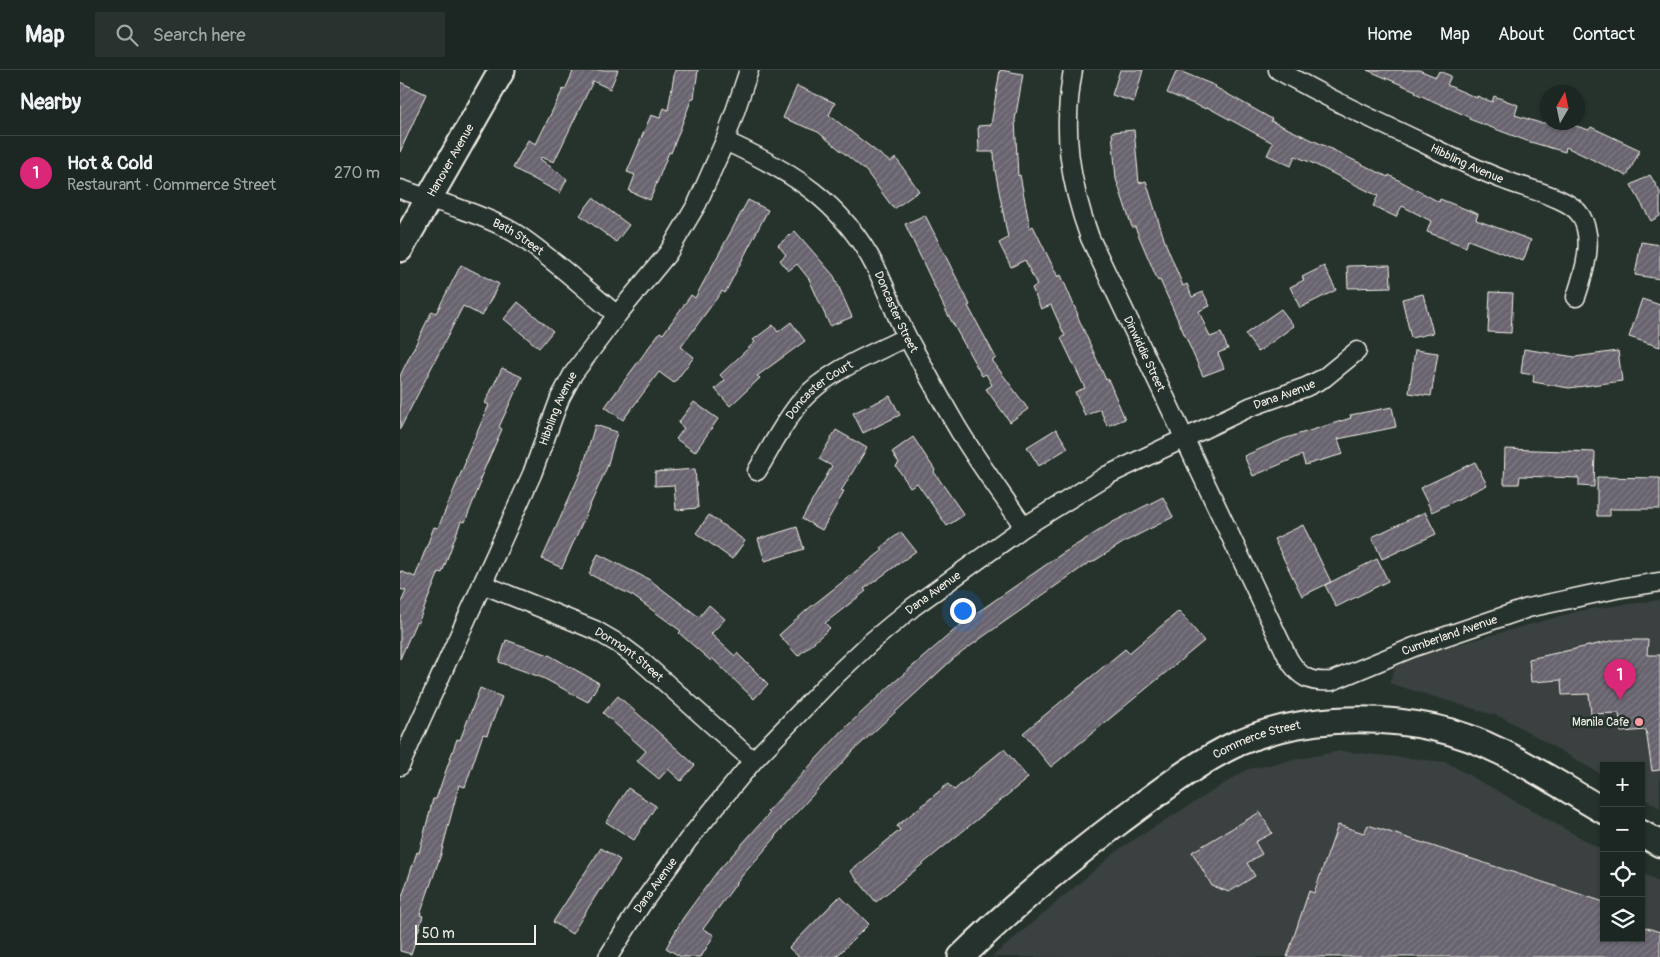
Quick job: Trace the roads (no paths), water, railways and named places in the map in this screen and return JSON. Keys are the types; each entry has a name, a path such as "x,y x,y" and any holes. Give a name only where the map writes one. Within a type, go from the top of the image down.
{"street":[{"name":"Hanover Avenue","path":"400,249 502,70"},
{"name":"Hibbling Avenue","path":"400,766 532,474 560,398 573,374 617,315 668,253 697,204 725,140 749,70"},
{"name":"Dinwiddie Street","path":"1073,70 1068,96 1068,146 1074,188 1080,212 1090,238 1272,623"},
{"name":"Hibbling Avenue","path":"1278,70 1345,106 1492,176 1566,202 1581,215 1587,232 1587,250 1583,277 1576,297"},
{"name":"Doncaster Street","path":"725,140 788,172 813,190 837,212 856,234 871,258 906,337 961,433 1024,527"},
{"name":"Bath Street","path":"400,189 477,216 514,233 533,246 617,315"},
{"name":"Doncaster Court","path":"757,472 794,410 815,388 840,370 906,337"},
{"name":"Dana Avenue","path":"608,957 641,905 688,840 753,761 832,679 913,607 1024,527 1108,475 1250,407 1306,387 1324,378 1357,351"},
{"name":"Cumberland Avenue","path":"1272,623 1294,668 1302,676 1309,679 1332,681 1414,647 1528,608 1621,588 1660,582"},
{"name":"Dormont Street","path":"482,584 595,630 619,644 639,659 753,761"},
{"name":"Commerce Street","path":"961,957 1031,891 1178,778 1238,743 1280,730 1316,722 1365,719 1436,728 1478,742 1516,760 1600,809"},
{"path":"1645,835 1660,844"}],"place":[{"name":"Hot & Cold","path":"1620,700"},
{"name":"Manila Cafe","path":"1639,722"}]}
